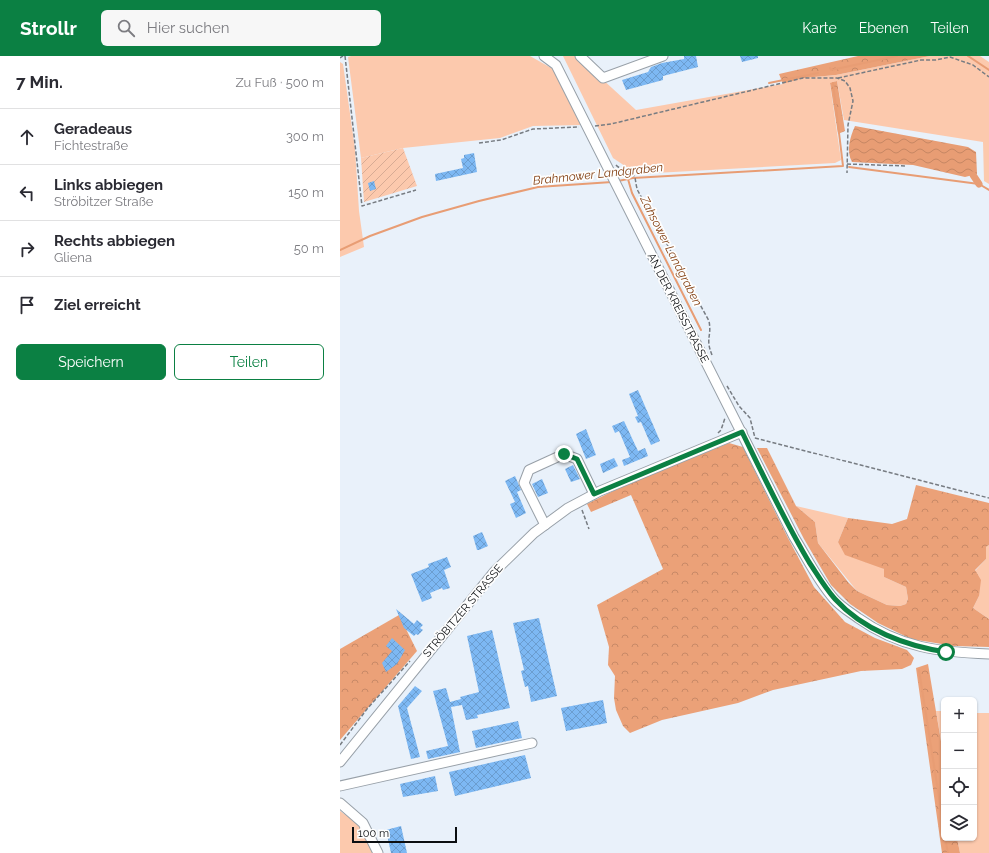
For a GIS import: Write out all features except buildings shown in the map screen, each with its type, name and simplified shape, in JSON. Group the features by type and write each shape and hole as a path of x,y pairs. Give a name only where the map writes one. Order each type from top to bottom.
{"street":[{"name":"AN DER KREISSTRASSE","path":"544,56 556,65 592,126 614,181 794,537 824,586 845,609 878,630 907,644 946,652 989,654"},
{"path":"580,56 604,78 659,57"},
{"name":"STRÖBITZER STRASSE","path":"340,762 494,572 534,532 579,502 594,494 742,432"},
{"path":"544,525 524,483 529,470 564,454 577,459 594,494"},
{"path":"340,786 532,744"},
{"path":"340,803 363,823 378,853"}],"path":[{"path":"340,58 344,56 362,206 416,190"},
{"path":"479,143 501,140 533,129 611,124 723,96 767,88 803,78 837,78 921,60 936,60 950,57 973,65 989,77"},
{"path":"837,78 844,81 850,88 853,101 848,124 847,173"},
{"path":"592,126 599,132"},
{"path":"614,163 618,168 631,172 635,177 638,191 709,321 711,328 707,344 712,355"},
{"path":"847,164 907,166"},
{"path":"726,384 739,406 750,418 755,438 989,498"},
{"path":"718,433 724,425 726,415 739,406"},
{"path":"579,502 589,528"},
{"path":"340,745 367,709 413,659"}],"shaded area":[{"path":"530,56 553,69 582,125 533,126 500,138 403,148 361,158 348,57"},
{"path":"563,56 577,56 636,110 783,84 803,78 836,75 930,56 980,56 989,62 989,184 984,181 983,142 844,120 837,81 830,84 841,160 835,163 637,174 613,158"},
{"path":"340,62 343,64 355,149 359,211 364,247 340,257"},
{"path":"403,148 417,186 364,202 361,158"},
{"path":"796,506 848,518 838,542 884,569 884,577 906,587 908,599 906,604 900,606 887,605 857,591 818,543 815,522"},
{"path":"989,545 989,619 973,608 979,596 975,571 986,559 986,547"},
{"path":"936,711 941,711 941,741"},
{"path":"977,713 989,713 989,853 960,853 958,841 977,841"},
{"path":"340,811 360,825 375,853 340,853"}],"green space":[{"path":"858,56 930,56 836,75 803,78 783,84 779,74"},
{"path":"837,81 845,131 838,134 830,83"},
{"path":"729,443 743,447 814,587 845,622 875,638 907,650 914,658 911,665 902,669 861,671 773,690 738,703 662,720 630,733 623,726 616,710 614,698 615,676 608,665 609,647 597,605 663,569 631,495 591,512 587,504 627,484"},
{"path":"757,448 767,448 796,506 815,522 818,543 848,582 857,591 887,605 900,606 906,604 908,599 906,587 884,577 884,569 845,555 838,542 848,518 892,524 907,519 916,485 989,503 989,545 986,547 986,559 975,570 981,580 979,596 973,608 989,619 989,647 954,646 911,639 878,623 850,604 831,585 804,539"},
{"path":"399,615 417,651 340,740 340,649"},
{"path":"928,664 941,741 941,841 958,841 960,853 942,853 916,668"}],"water":[{"path":"855,126 968,147 976,152 977,174 965,177 913,165 852,162 849,153 849,144"}],"waterway":[{"path":"830,68 831,70 897,56"},
{"path":"968,56 989,70"},
{"path":"769,83 818,73"},
{"name":"Brahmower Landgraben","path":"618,181 633,178 843,166 833,83"},
{"name":"Brahmower Landgraben","path":"849,167 979,184 989,190"},
{"path":"973,175 979,184"},
{"name":"Zahsower Landgraben","path":"628,179 632,193 701,330"},
{"name":"Brahmower Landgraben","path":"340,250 370,236 422,217 479,201 538,187 612,182"},
{"name":"Zahsower Landgraben","path":"919,670 941,810"},
{"name":"Zahsower Landgraben","path":"946,841 948,853"}],"route":[{"path":"564,454 577,459 594,494 742,432 794,537 824,586 835,600 865,623 884,634 907,644 946,652"}]}
